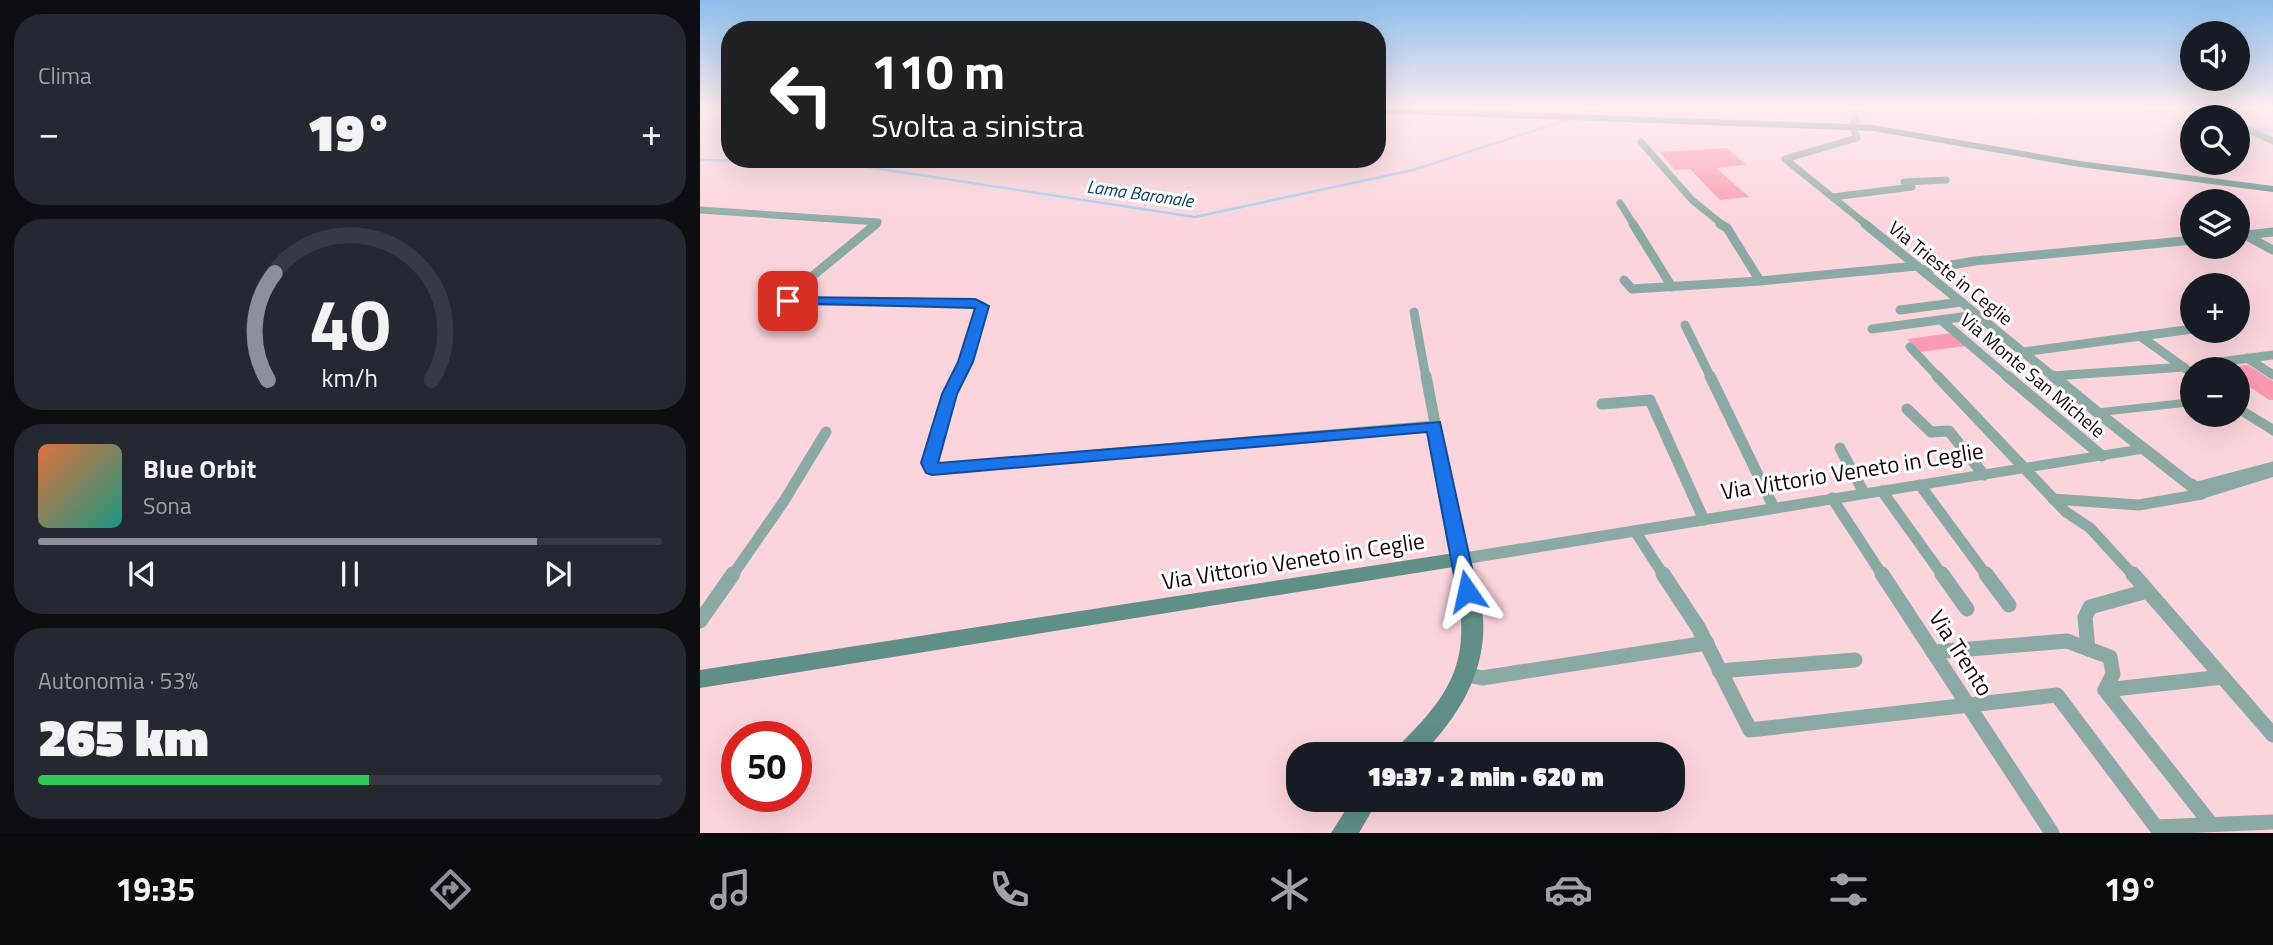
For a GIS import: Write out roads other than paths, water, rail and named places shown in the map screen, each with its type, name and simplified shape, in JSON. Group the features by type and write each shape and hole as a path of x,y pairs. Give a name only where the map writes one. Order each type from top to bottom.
{"main road":[{"path":"1983,146 2136,173 2273,189"},
{"path":"1418,742 1453,702 1465,674 1472,646 1473,618 1461,559"},
{"name":"Via Vittorio Veneto in Ceglie","path":"700,679 1461,559"},
{"path":"1344,833 1358,812"}],"street":[{"path":"1645,146 1692,198 1727,228 1760,281"},
{"name":"Via Trieste in Ceglie","path":"1830,146 1786,159 2097,412"},
{"path":"1833,197 1912,187 1904,183 1946,180"},
{"path":"1620,203 1672,287"},
{"path":"700,210 878,222 788,296 788,301 975,303 982,306 965,362 950,394 929,463 932,469 1434,426"},
{"path":"2250,235 2273,232"},
{"path":"2250,240 2273,250"},
{"path":"1624,280 1632,289 1760,281 2180,241"},
{"path":"1900,310 1961,302"},
{"path":"1414,312 1461,559"},
{"path":"1872,329 1977,315"},
{"name":"Via Monte San Michele","path":"1941,320 2102,456"},
{"path":"1685,325 1774,508"},
{"path":"2023,352 2180,331"},
{"path":"2140,336 2180,365"},
{"path":"1910,347 2023,469 2066,512 2090,528 2273,735"},
{"path":"2250,358 2273,355"},
{"path":"2250,360 2273,375"},
{"path":"2052,376 2180,371"},
{"path":"1602,404 1650,400 1704,520"},
{"path":"2097,412 2180,404"},
{"path":"2180,405 2107,414 2197,486 2273,466"},
{"path":"1907,409 1931,432 1949,431 1984,475"},
{"path":"2097,412 2202,494"},
{"path":"2250,417 2273,433"},
{"path":"700,621 784,501 826,432"},
{"path":"1840,448 1864,494"},
{"name":"Via Vittorio Veneto in Ceglie","path":"1461,559 2141,449"},
{"path":"2053,499 2139,505 2202,494 2273,472"},
{"path":"1920,485 2009,606"},
{"path":"1882,491 1967,609"},
{"name":"Via Trento","path":"1832,498 2052,833"},
{"path":"1635,531 1707,643 1750,730 2057,695 2156,827 2273,822"},
{"path":"2088,649 2085,617 2090,607 2147,591"},
{"path":"1933,652 2061,641 2110,657 2113,674 2105,690"},
{"path":"1465,674 1482,678 1707,643"},
{"path":"1719,671 1855,660"},
{"path":"2105,690 2223,677"},
{"path":"2105,690 2211,824"}],"waterway":[{"name":"Lama Baronale","path":"874,168 1195,217 1413,170 1487,146"},
{"name":"Lama Baronale","path":"700,160 721,160"}]}
